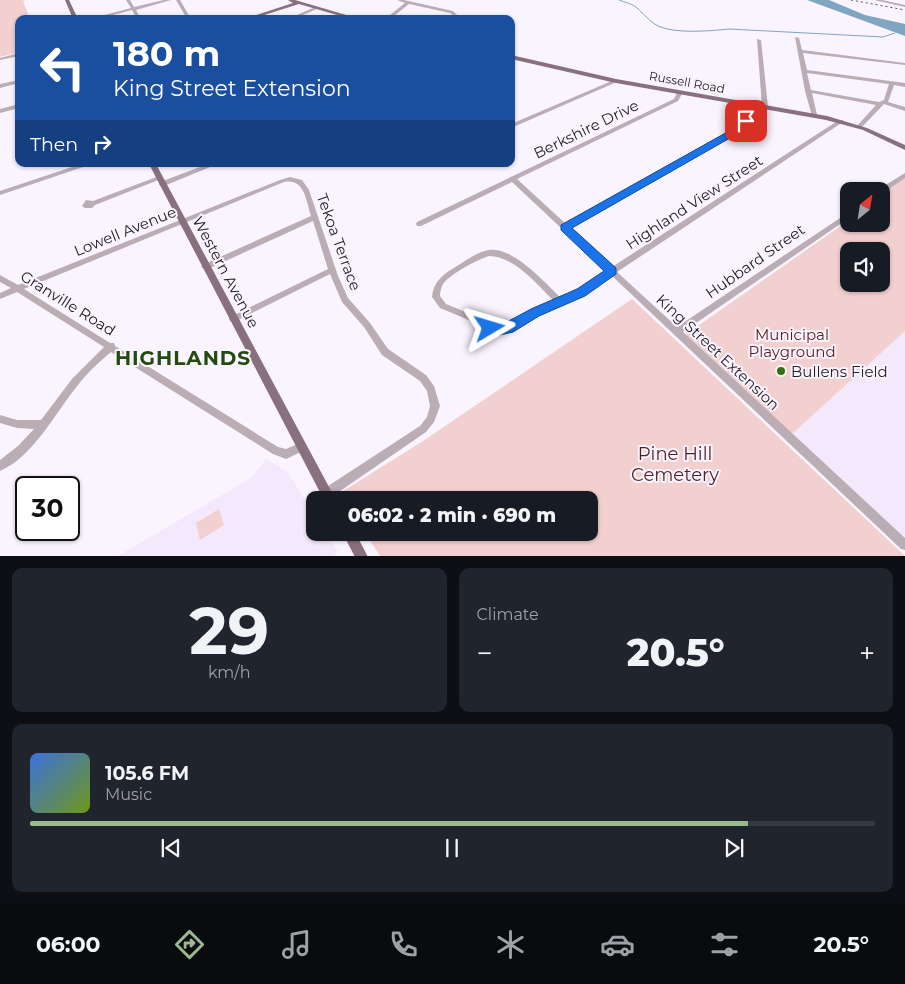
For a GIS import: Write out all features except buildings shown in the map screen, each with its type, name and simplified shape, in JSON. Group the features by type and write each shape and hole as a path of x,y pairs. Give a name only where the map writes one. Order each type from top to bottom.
{"main road":[{"path":"66,0 74,15"},
{"path":"290,0 343,15"},
{"path":"259,15 297,3"},
{"name":"Russell Road","path":"515,58 616,81 814,115 859,127"},
{"path":"859,127 905,148"},
{"name":"Western Avenue","path":"153,167 300,448 325,491"},
{"path":"353,541 362,556"}],"street":[{"path":"128,0 135,8 138,15"},
{"path":"108,15 169,0"},
{"path":"178,0 187,15"},
{"path":"399,0 451,12 455,15"},
{"path":"876,0 905,6"},
{"path":"392,15 408,2"},
{"path":"300,15 317,8"},
{"path":"797,38 814,115"},
{"path":"759,40 765,107"},
{"path":"800,52 905,64"},
{"path":"0,59 15,55"},
{"path":"804,71 904,85"},
{"path":"515,124 616,81"},
{"path":"0,86 15,82"},
{"path":"859,127 882,103 891,91 892,84"},
{"path":"808,91 882,103 905,109"},
{"name":"Berkshire Drive","path":"418,224 676,100 680,92"},
{"path":"565,228 741,128 746,123 747,104"},
{"path":"0,111 15,107"},
{"name":"Highland View Street","path":"560,302 515,261 497,252 486,254 445,276 436,292 436,297 443,306 496,330 508,328 535,312 560,302 581,292 841,121"},
{"path":"0,184 1,193 78,167"},
{"path":"93,203 204,167"},
{"path":"890,185 905,175"},
{"name":"Lowell Avenue","path":"0,296 282,181 291,178 298,180"},
{"name":"King Street Extension","path":"512,178 905,545"},
{"name":"Tekoa Terrace","path":"298,180 305,187 332,270 348,304 365,322 388,355 427,383 433,395 435,406 431,419 418,434 337,491"},
{"path":"205,267 315,217"},
{"name":"Hubbard Street","path":"677,332 840,220"},
{"path":"233,319 332,270"},
{"name":"Granville Road","path":"0,278 276,451 286,454 300,448"},
{"path":"0,466 23,449 44,425 79,377 111,346"},
{"path":"0,418 17,424 44,425"}],"shaded area":[{"path":"905,331 905,540 792,434"},
{"path":"266,459 288,472 306,501 306,541 331,541 338,552 333,556 118,556 251,478"}],"green space":[{"path":"0,0 27,0 23,1 28,15 15,15 15,53 0,57"},
{"name":"Municipal Playground","path":"905,177 905,331 792,434 685,335 840,226 840,232 890,232 890,188"},
{"name":"Pine Hill Cemetery","path":"632,299 905,556 380,556 370,541 598,541 598,491 343,491 423,441"},
{"path":"219,509 224,525 200,540 196,523"}],"water":[{"path":"807,0 829,0 865,15 905,24 905,36"}],"waterway":[{"path":"619,0 631,4 649,20 665,29 693,31 729,29 883,37 895,33"}],"railway":[{"path":"851,0 905,10"}],"place":[{"name":"Bullens Field","path":"781,371"}],"district":[{"name":"HIGHLANDS","path":"183,358"}],"route":[{"path":"490,328 496,330 508,328 535,312 571,298 612,271 565,228 741,128 745,125 746,121"}]}
